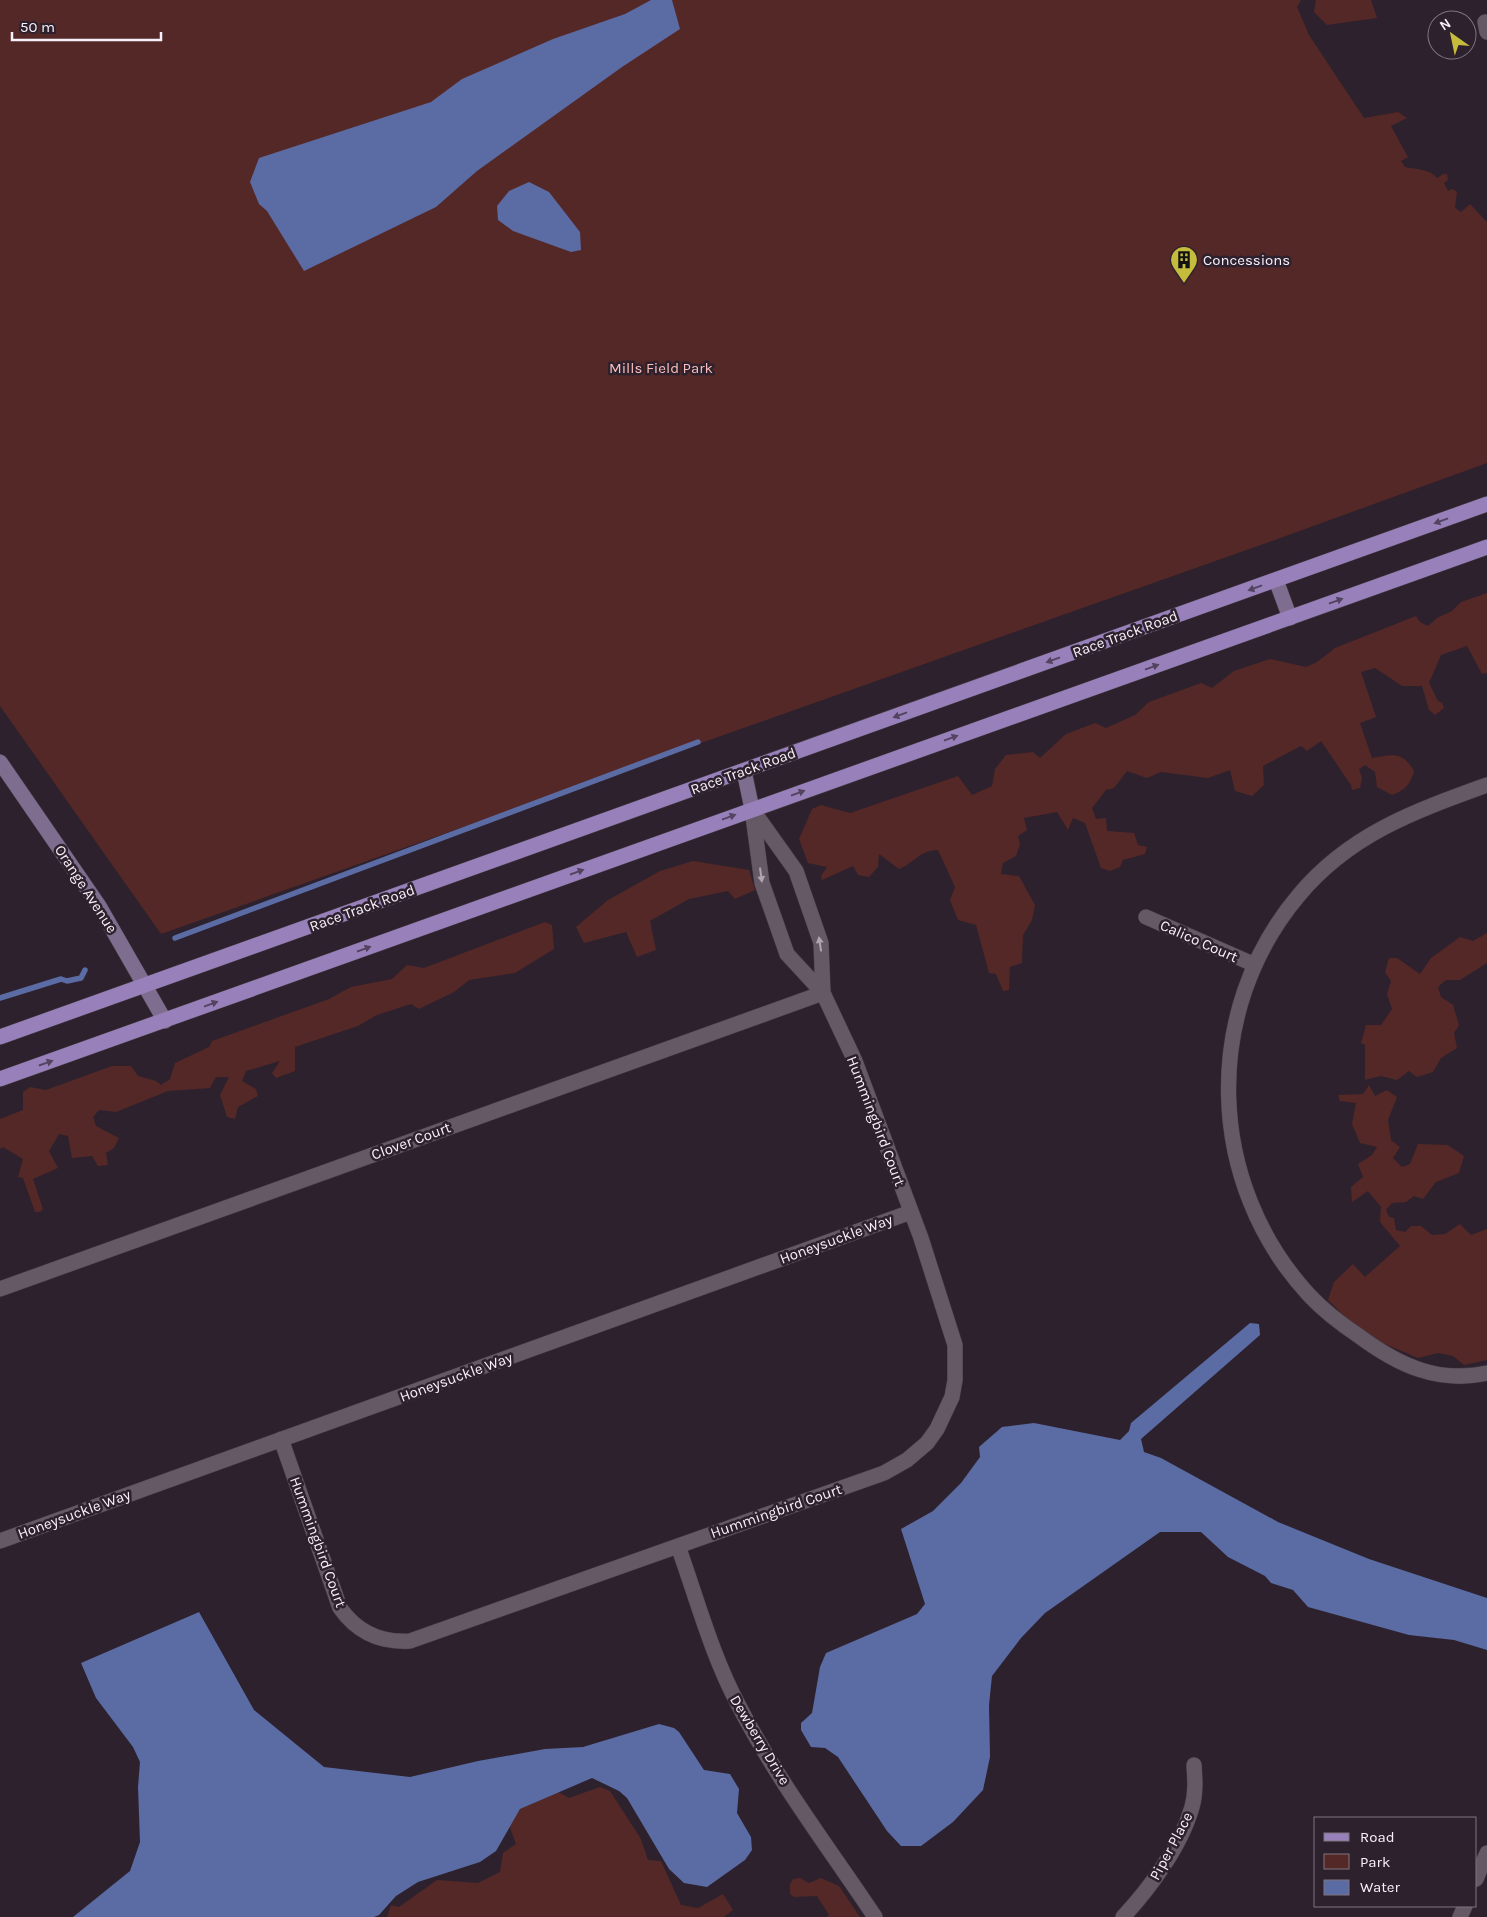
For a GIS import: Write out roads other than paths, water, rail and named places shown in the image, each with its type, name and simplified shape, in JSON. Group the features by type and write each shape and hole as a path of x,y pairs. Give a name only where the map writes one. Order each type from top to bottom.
{"main road":[{"name":"Race Track Road","path":"0,1038 1487,504"},
{"path":"0,1079 1487,547"}],"street":[{"path":"1276,580 1290,618"},
{"name":"Orange Avenue","path":"0,762 99,906 165,1021"},
{"path":"744,770 752,809"},
{"path":"1487,785 1413,812 1385,826 1356,844 1328,866 1299,894 1273,929 1253,964 1236,1014 1230,1046 1228,1078 1229,1112 1233,1143 1242,1175 1266,1234 1287,1268 1309,1296 1336,1320 1386,1356 1426,1373 1440,1376 1458,1377 1487,1373"},
{"name":"Hummingbird Court","path":"752,809 796,870 821,943 823,993"},
{"name":"Hummingbird Court","path":"281,1440 340,1608 353,1624 379,1638 399,1642 410,1641 884,1473 907,1460 926,1443 937,1429 946,1414 956,1380 954,1345 911,1212 854,1060 823,993 787,954 762,883 752,809"},
{"name":"Calico Court","path":"1146,917 1253,964"},
{"name":"Clover Court","path":"0,1289 823,993"},
{"name":"Honeysuckle Way","path":"0,1541 911,1212"},
{"name":"Dewberry Drive","path":"678,1546 722,1671 739,1706 772,1763 875,1917"},
{"name":"Piper Place","path":"1123,1917 1146,1892 1183,1830 1192,1806 1195,1786 1194,1765"},
{"path":"1477,1877 1487,1852"}],"water":[{"path":"651,0 672,0 680,29 622,67 477,171 436,207 304,271 267,211 259,204 250,182 259,158 431,102 462,79 553,39 625,14"},
{"path":"529,182 549,192 580,232 581,250 571,252 513,231 498,220 497,206 509,191"},
{"path":"1250,1323 1259,1324 1260,1335 1141,1439 1144,1452 1161,1458 1278,1522 1369,1559 1487,1598 1487,1650 1454,1640 1409,1635 1308,1607 1293,1590 1271,1583 1265,1576 1228,1557 1201,1532 1160,1532 1045,1613 1021,1638 992,1676 989,1705 990,1757 983,1790 953,1822 921,1846 901,1846 887,1831 838,1757 825,1748 811,1747 801,1730 801,1723 812,1713 820,1667 826,1653 917,1614 925,1604 901,1529 933,1511 961,1483 980,1457 979,1447 1002,1427 1034,1423 1120,1440 1129,1431 1131,1423"},
{"path":"199,1612 254,1710 324,1767 410,1777 478,1761 545,1749 583,1747 659,1724 674,1728 679,1732 704,1770 730,1774 739,1789 737,1813 751,1837 752,1850 745,1860 707,1887 684,1883 669,1869 627,1798 619,1791 592,1778 520,1809 496,1851 480,1862 418,1882 396,1896 379,1915 374,1917 73,1917 130,1871 140,1842 138,1787 140,1762 133,1747 96,1698 81,1663"}],"waterway":[{"path":"175,938 698,742"},
{"path":"0,998 61,979 67,981 81,978 85,970"}],"place":[{"name":"Concessions","path":"1184,284"}],"park label":[{"name":"Mills Field Park","path":"661,368"}]}
